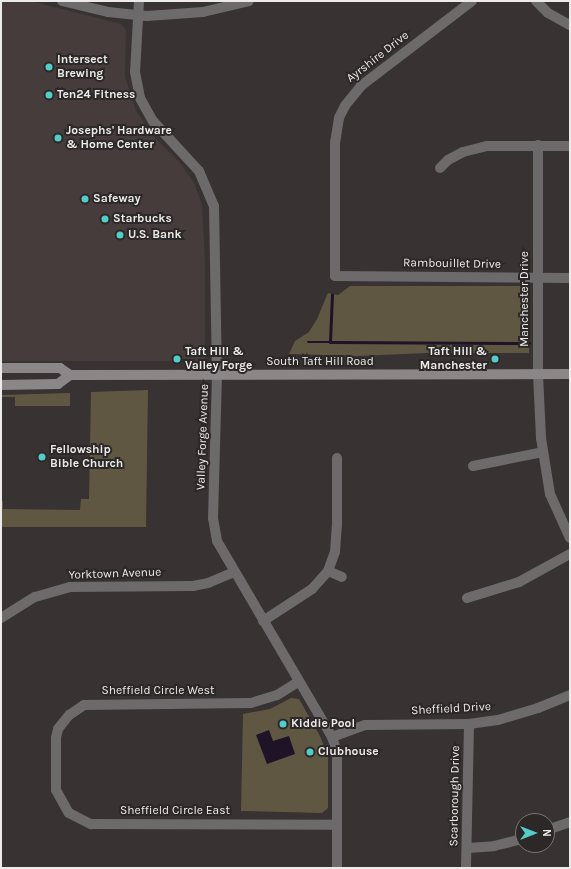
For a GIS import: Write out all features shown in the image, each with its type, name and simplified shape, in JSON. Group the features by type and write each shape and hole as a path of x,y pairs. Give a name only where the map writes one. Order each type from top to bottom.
{"main road":[{"name":"South Taft Hill Road","path":"1,368 60,368 70,375 570,374"},
{"name":"South Taft Hill Road","path":"1,385 58,384 70,375"}],"street":[{"path":"62,1 108,12 137,16 203,12 249,1"},
{"name":"Valley Forge Avenue","path":"139,1 135,72 140,98 153,121 199,170 214,206 217,375 213,518 217,541 298,682 332,737 337,752 337,868"},
{"name":"Ayrshire Drive","path":"335,276 335,142 339,118 345,106 361,86 472,1"},
{"path":"536,1 548,13 570,25"},
{"path":"440,168 448,160 476,148 538,145 570,146"},
{"name":"Manchester Drive","path":"538,145 538,374 543,452 550,494 570,538"},
{"name":"Rambouillet Drive","path":"335,276 570,278"},
{"path":"472,466 543,452"},
{"path":"263,621 312,589 328,571 335,552 337,532 337,458"},
{"path":"468,598 519,582 570,554"},
{"path":"328,571 342,577"},
{"name":"Yorktown Avenue","path":"1,618 35,597 70,587 193,586 208,583 234,572"},
{"name":"Sheffield Circle West","path":"56,764 56,738 58,729 69,714 84,705 250,703 277,695 298,682"},
{"name":"Sheffield Drive","path":"332,737 364,725 469,724 523,714 570,695"},
{"name":"Scarborough Drive","path":"466,868 468,848 469,724"},
{"name":"Sheffield Circle East","path":"56,764 56,790 63,807 76,819 91,824 337,825"},
{"path":"555,827 570,822"},
{"path":"468,848 494,846 515,841"}],"shaded area":[{"path":"1,1 31,1 121,24 126,30 125,77 136,111 154,137 181,164 194,183 202,204 205,263 205,358 202,361 1,361"},
{"path":"350,286 522,286 529,292 529,353 427,353 356,356 289,354 295,341 309,332 317,319 328,293 338,295"},
{"path":"148,390 146,527 1,527 1,500 3,501 3,509 80,510 81,499 89,499 91,392"},
{"path":"70,393 70,406 15,406 15,397 1,397 1,395"},
{"path":"291,698 299,699 320,736 328,756 328,808 322,813 241,811 243,714 270,709"},
{"path":"269,730 273,741 289,736 295,754 267,764 256,735"}],"waterway":[{"path":"308,342 330,342 332,295"},
{"path":"330,342 529,343"}],"place":[{"name":"Intersect Brewing","path":"49,67"},
{"name":"Ten24 Fitness","path":"49,95"},
{"name":"Josephs' Hardware & Home Center","path":"58,138"},
{"name":"Safeway","path":"85,199"},
{"name":"Starbucks","path":"105,219"},
{"name":"U.S. Bank","path":"120,235"},
{"name":"Taft Hill & Valley Forge","path":"177,359"},
{"name":"Taft Hill & Manchester","path":"495,359"},
{"name":"Fellowship Bible Church","path":"42,457"},
{"name":"Kiddie Pool","path":"283,724"},
{"name":"Clubhouse","path":"310,752"}]}
